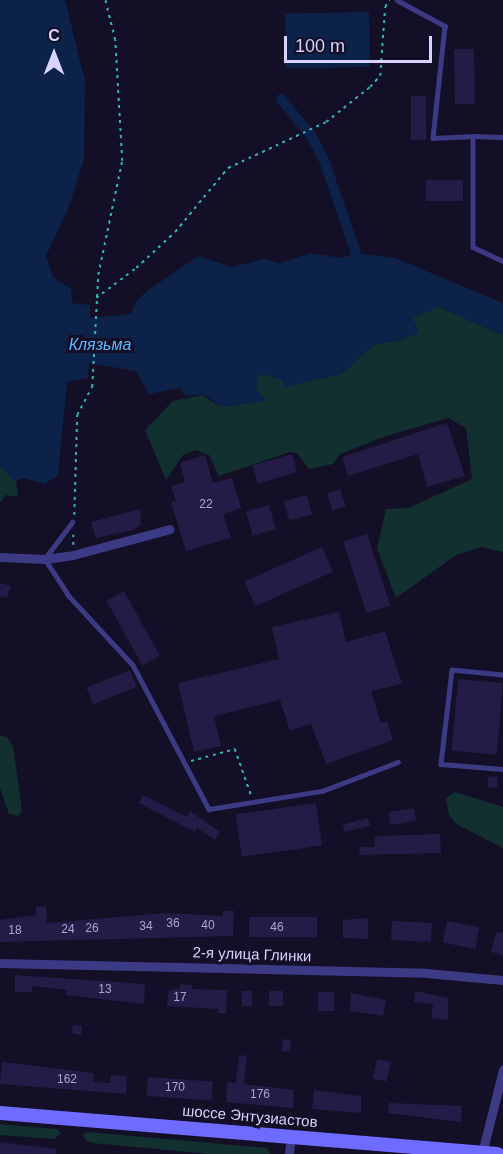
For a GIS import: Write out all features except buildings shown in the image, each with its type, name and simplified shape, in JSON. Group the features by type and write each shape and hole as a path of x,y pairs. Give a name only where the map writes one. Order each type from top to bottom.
{"main road":[{"name":"шоссе Энтузиастов","path":"0,1113 291,1135 497,1154"}],"street":[{"path":"0,557 45,559 73,555 170,529"},
{"name":"2-я улица Глинки","path":"0,963 426,973 503,980"},
{"path":"482,1153 503,1070"},
{"path":"289,1154 291,1135"}],"lane":[{"path":"397,0 445,26 433,138 503,137"},
{"path":"473,136 473,247 503,261"},
{"path":"73,522 45,559 69,596 133,665 209,810 322,791 398,762"},
{"path":"503,675 452,670 441,764 503,769"}],"path":[{"path":"73,555 76,415 92,387 95,298 122,161 115,40 105,0"},
{"path":"95,298 136,268 175,232 228,168 290,142 356,102 380,76 385,7 389,0"},
{"path":"184,763 236,749 254,802"}],"green space":[{"path":"438,307 503,335 503,552 482,547 456,555 396,598 377,549 386,509 408,508 472,479 466,428 448,418 386,436 340,454 333,464 309,469 297,453 290,452 219,476 209,455 195,450 183,455 166,480 145,430 173,401 202,395 221,407 265,401 255,389 258,377 265,374 282,380 284,387 341,374 375,344 398,341 419,332 412,318"},
{"path":"0,466 16,480 18,497 6,495 0,503"},
{"path":"0,736 7,737 13,747 22,811 18,816 9,814 0,788"},
{"path":"455,792 503,807 503,848 456,824 449,815 446,798"},
{"path":"0,1124 56,1129 61,1133 54,1139 0,1135"},
{"path":"87,1132 267,1148 270,1154 209,1154 92,1143 85,1140 83,1134"}],"water":[{"name":"Клязьма","path":"0,0 65,0 85,81 84,159 70,204 46,256 53,277 71,289 72,303 90,305 90,318 131,314 137,300 147,291 198,256 232,267 264,259 280,263 310,253 342,258 356,253 395,258 503,303 503,335 438,307 412,318 419,332 398,341 375,344 341,374 284,387 282,380 265,374 258,377 256,389 266,401 221,407 204,394 186,396 179,388 149,394 136,371 89,363 88,378 67,382 58,476 44,484 25,478 14,481 0,466"},
{"path":"369,12 370,67 286,68 285,13"}],"waterway":[{"path":"281,99 312,137 325,163 360,265"}]}
